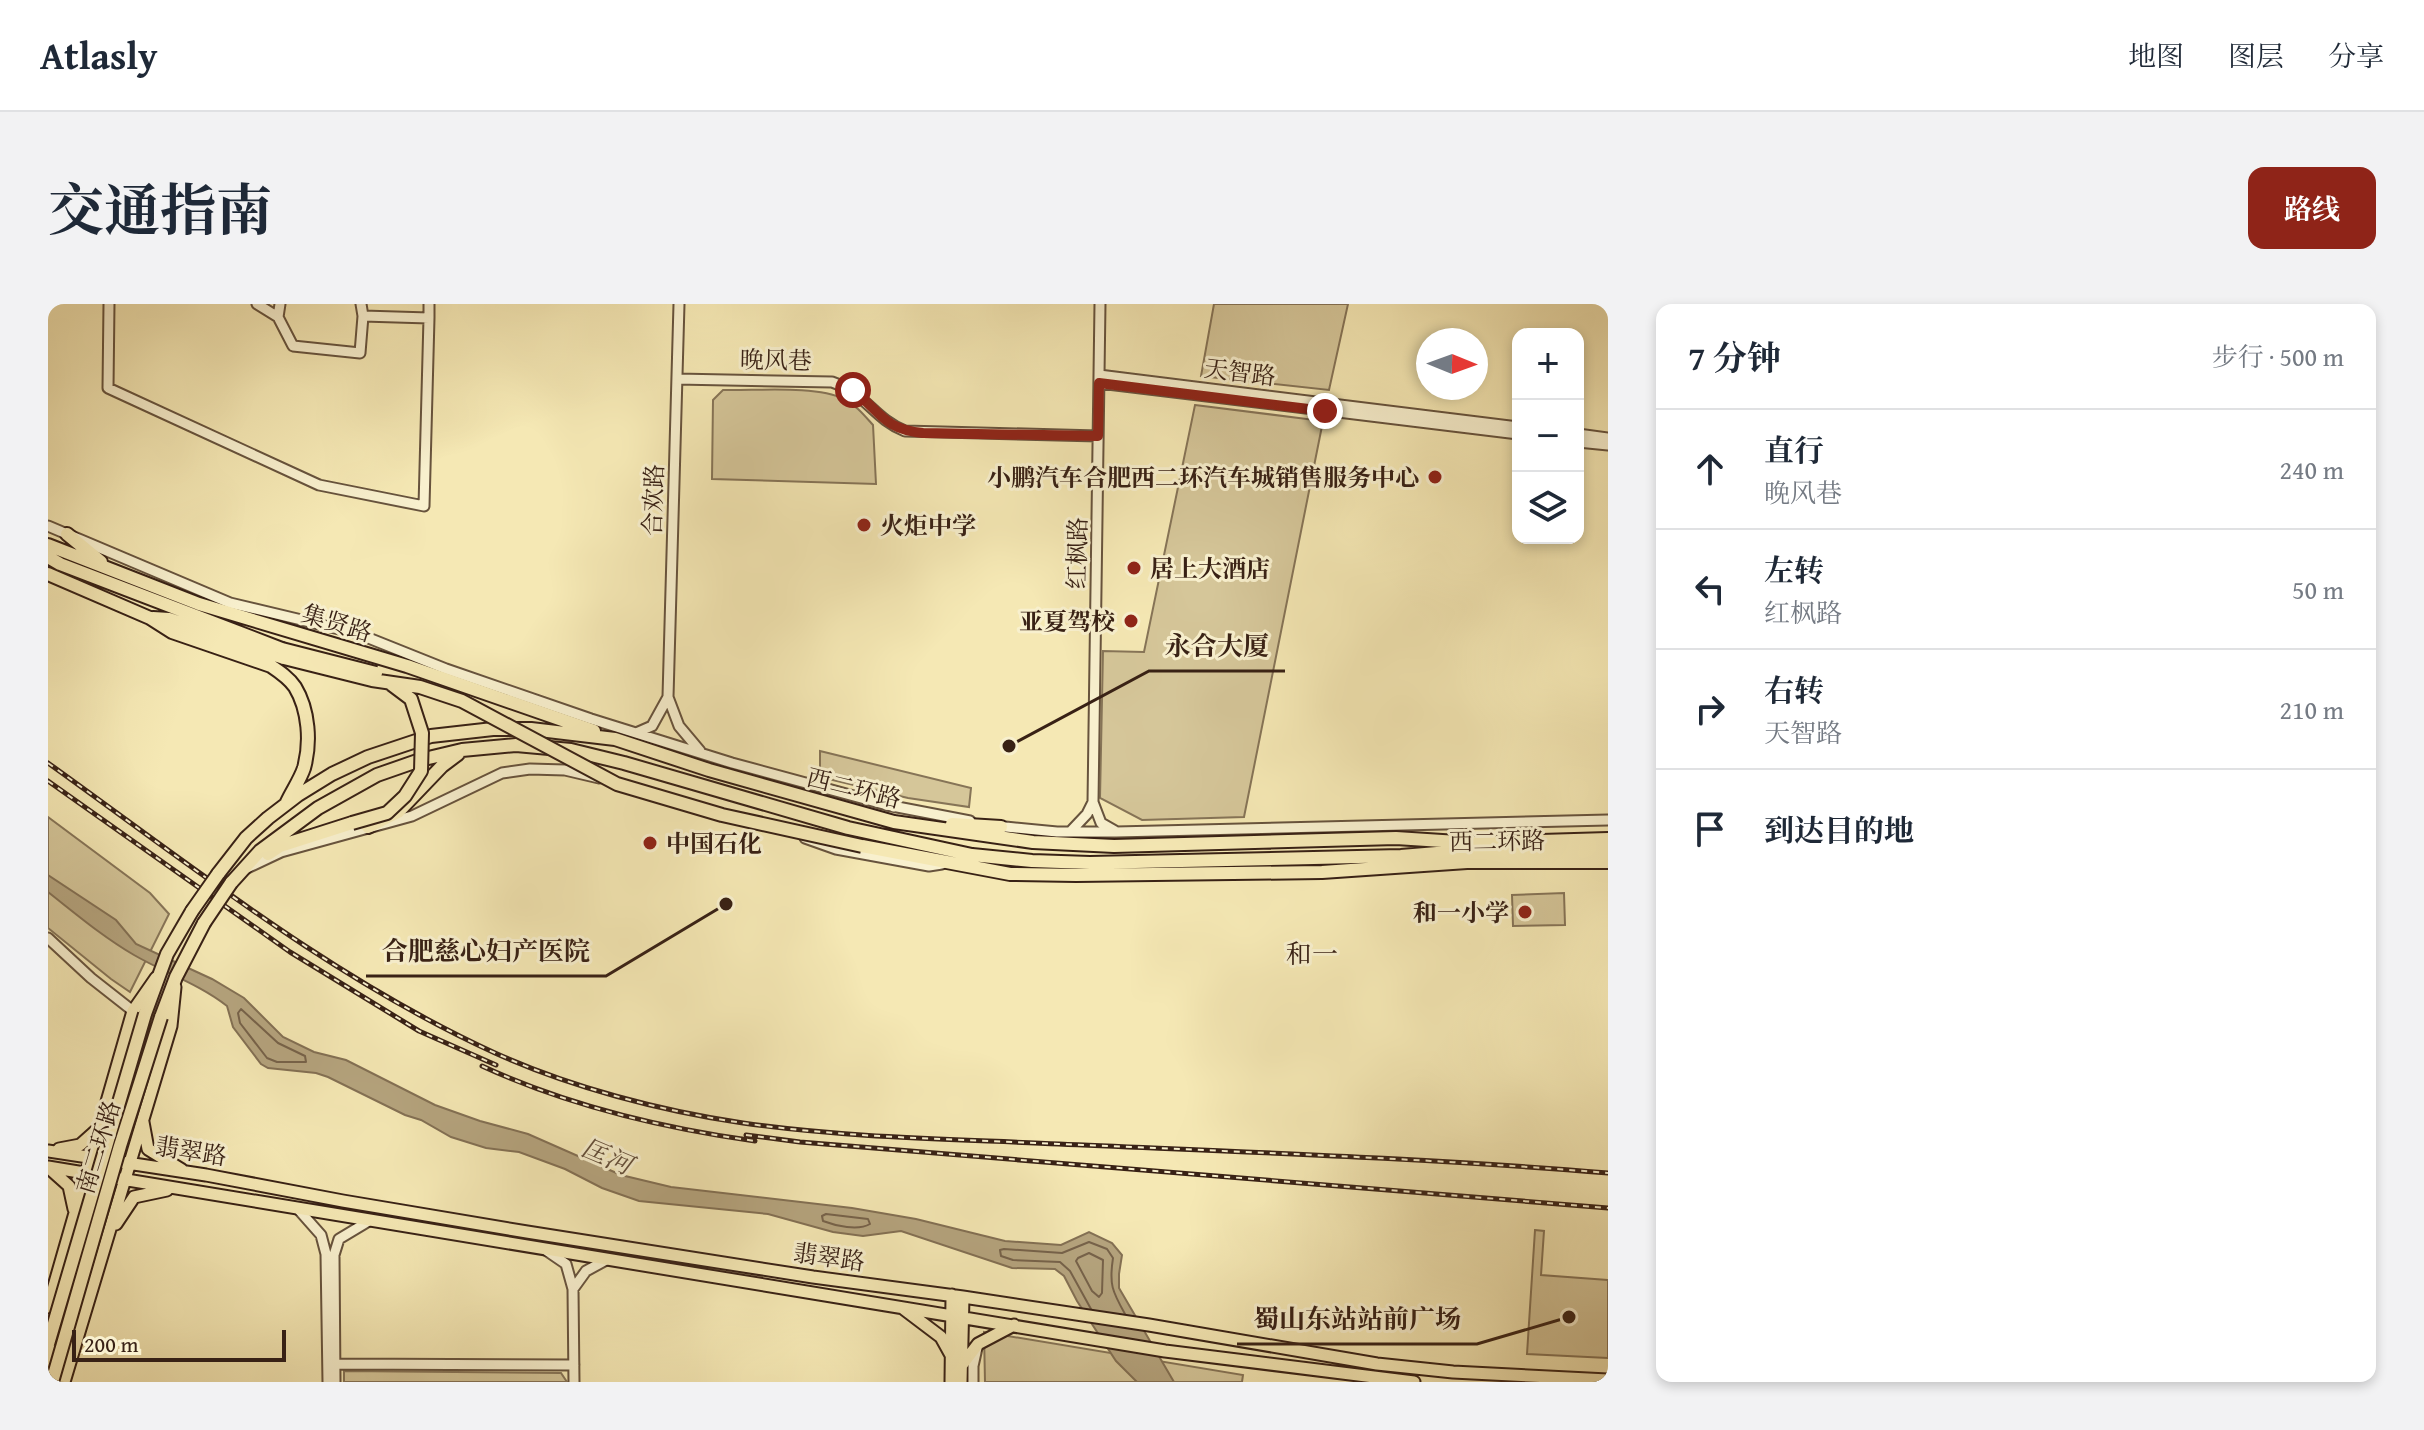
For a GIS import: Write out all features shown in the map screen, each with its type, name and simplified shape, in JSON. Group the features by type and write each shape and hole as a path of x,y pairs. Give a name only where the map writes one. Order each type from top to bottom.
{"highway":[{"path":"67,534 110,569"},
{"name":"集贤路","path":"48,545 199,604 407,666 615,739"},
{"path":"48,557 283,653 376,673 411,699 422,733 421,771 405,796 387,813 280,846 242,871"},
{"path":"48,574 150,618 172,632 271,666 286,676 296,688 306,715 308,745 303,770 285,805"},
{"path":"150,618 169,619 372,680 420,687 462,701 617,784 722,815 862,846 970,855"},
{"path":"466,686 538,701"},
{"name":"西二环路","path":"167,954 192,911 246,838 285,805 356,762 431,736 493,729 531,729 615,739 709,770 894,822 1033,842 1114,846 1396,838 1532,846"},
{"name":"西二环路","path":"185,960 204,923 231,883 260,851 318,808 377,775 420,760 469,749 516,745 571,750 848,828 970,855 1090,863 1401,856 1532,846"},
{"path":"368,827 398,812 442,766 469,749"},
{"path":"894,822 1001,827"},
{"path":"1532,846 1608,839"},
{"name":"西二环路","path":"862,846 1010,874 1322,872 1467,862 1608,862"},
{"path":"1532,846 1608,850"},
{"path":"1401,856 1467,862"},
{"name":"南二环路","path":"48,1344 139,1013 167,954"},
{"name":"南二环路","path":"52,1382 120,1146 161,1017 185,960"}],"main road":[{"path":"64,1382 171,1026 176,977"},
{"path":"48,1307 99,1128 139,1013"},
{"path":"143,1120 148,1149 186,1172"},
{"path":"49,1151 80,1145 99,1128"},
{"name":"翡翠路","path":"49,1151 527,1232 813,1277 1047,1309 1377,1364 1453,1372 1608,1380"},
{"path":"48,1167 69,1186 75,1214"},
{"name":"翡翠路","path":"48,1167 1165,1351 1414,1382"},
{"path":"109,1233 134,1197 176,1189"},
{"path":"951,1382 958,1296"},
{"path":"900,1307 915,1315 941,1337 951,1356"},
{"path":"957,1316 961,1382"},
{"path":"961,1365 978,1344 1014,1325"}],"street":[{"path":"109,304 108,388 319,485 424,506 429,304"},
{"path":"257,304 278,317 293,346 360,353 361,304"},
{"path":"278,317 280,304"},
{"name":"合欢路","path":"668,697 679,304"},
{"name":"红枫路","path":"1093,802 1100,304"},
{"path":"363,316 429,318"},
{"name":"晚风巷","path":"677,379 832,382 853,390 882,419 905,431 1098,436"},
{"name":"天智路","path":"1099,379 1512,426"},
{"name":"天智路","path":"1099,379 1512,433"},
{"path":"1584,435 1608,438"},
{"path":"1584,443 1608,445"},
{"path":"48,526 230,603 356,633 446,669 636,733 887,805 1001,827 1116,832 1608,820"},
{"path":"636,733 652,726 668,697"},
{"path":"668,697 679,726 701,753"},
{"path":"242,871 281,852 412,816 502,773 530,769 565,770 702,803 836,849 929,866 947,864"},
{"path":"1093,802 1101,823 1116,832"},
{"path":"1070,832 1087,814 1093,802"},
{"path":"48,938 91,978 139,1013"},
{"path":"298,1209 321,1235 326,1254 328,1382"},
{"path":"335,1382 334,1255 339,1239 369,1221"},
{"path":"544,1249 566,1264 573,1289 574,1382"},
{"path":"573,1289 586,1271 608,1259"},
{"path":"973,1382 978,1344"},
{"path":"334,1364 574,1365"}],"shaded area":[{"path":"1214,304 1348,304 1329,390 1201,376"},
{"path":"723,390 802,390 848,401 873,425 876,484 712,479 713,400"},
{"path":"1195,405 1323,421 1244,817 1142,820 1100,798 1103,651 1144,652"},
{"path":"820,751 971,788 969,807 908,798 820,777"},
{"path":"48,817 150,893 169,914 130,992 48,928"},
{"path":"1564,893 1565,925 1513,926 1512,895"},
{"path":"1535,1230 1544,1231 1541,1275 1608,1280 1608,1358 1527,1354"},
{"path":"984,1332 1243,1375 1242,1382 985,1382"},
{"path":"344,1371 561,1373 567,1382 344,1382"}],"water":[{"path":"48,875 116,920 136,944 212,979 244,998 283,1037 314,1052 346,1060 435,1105 528,1134 621,1175 671,1187 852,1208 916,1219 1005,1241 1061,1245 1089,1232 1112,1243 1122,1255 1119,1288 1174,1382 1137,1382 1116,1361 1064,1276 1055,1269 1012,1268 901,1231 863,1236 833,1232 768,1214 639,1201 519,1152 486,1148 451,1137 328,1077 268,1068 261,1064 233,1027 227,1006 205,991 134,955 101,933 48,892"}],"railway":[{"path":"48,763 210,881 377,991 495,1053 554,1077 648,1105 712,1118 821,1132 1402,1159 1608,1173"},
{"path":"48,781 290,952 419,1031 496,1065"},
{"path":"482,1066 548,1093 616,1114 755,1141"},
{"path":"746,1135 800,1142 1608,1208"}],"place":[{"name":"小鹏汽车合肥西二环汽车城销售服务中心","path":"1435,477"},
{"name":"火炬中学","path":"864,525"},
{"name":"居上大酒店","path":"1134,568"},
{"name":"亚夏驾校","path":"1131,621"},
{"name":"永合大厦","path":"1009,746"},
{"name":"中国石化","path":"650,843"},
{"name":"合肥慈心妇产医院","path":"726,904"},
{"name":"和一小学","path":"1525,912"},
{"name":"蜀山东站站前广场","path":"1569,1317"}],"district":[{"name":"和一","path":"1312,953"}],"route":[{"path":"853,390 892,426 923,433 1098,436 1099,383 1325,411"}],"water label":[{"name":"匡河","path":"607,1156"}]}
